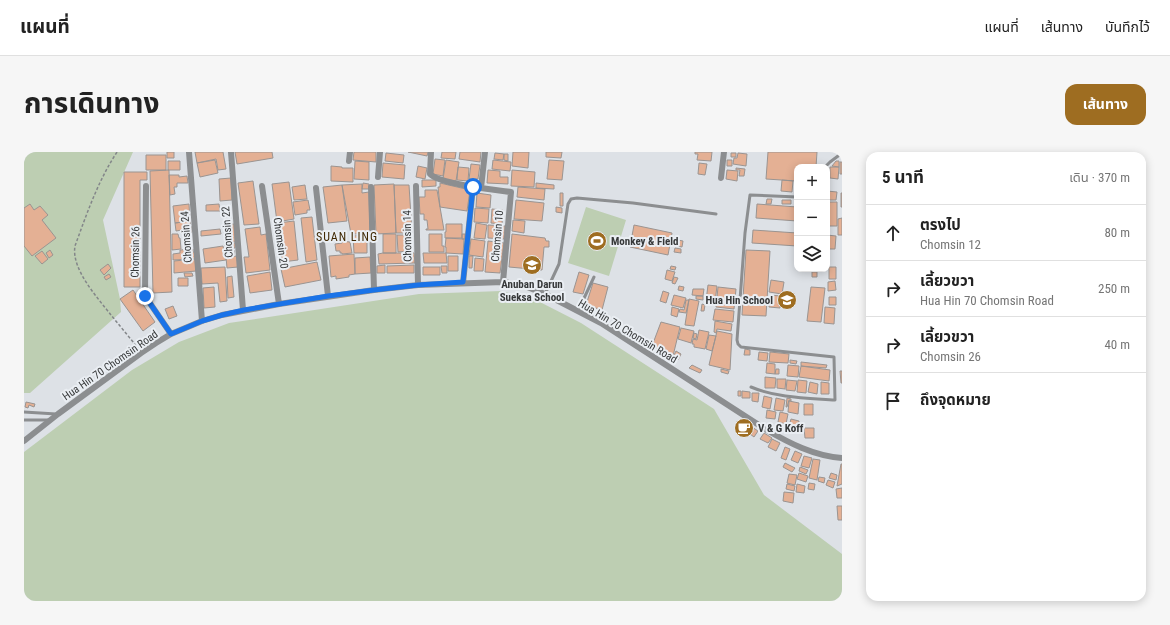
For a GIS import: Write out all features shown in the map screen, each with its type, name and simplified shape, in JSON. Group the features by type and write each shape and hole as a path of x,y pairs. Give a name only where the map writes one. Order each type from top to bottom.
{"street":[{"name":"Chomsin 24","path":"189,152 202,321"},
{"name":"Chomsin 22","path":"231,152 244,310"},
{"path":"349,161 350,152"},
{"path":"378,177 380,152"},
{"path":"431,152 430,174 432,177 481,188 485,152"},
{"path":"721,178 724,152"},
{"name":"Chomsin 26","path":"146,186 145,296 171,334"},
{"name":"Chomsin 20","path":"262,186 279,304"},
{"name":"Chomsin 14","path":"416,186 418,285"},
{"path":"372,187 374,290"},
{"path":"463,282 473,187"},
{"path":"316,188 328,296"},
{"name":"Chomsin 10","path":"481,188 511,192 503,282"},
{"name":"Hua Hin 70 Chomsin Road","path":"24,441 141,353 171,334 202,321 244,310 374,290 463,282 503,282 522,285 545,294 600,323 765,430 789,443 812,452 842,458"}],"lane":[{"path":"828,164 842,153"},
{"path":"751,387 764,392 783,396 835,400 834,357 741,347 737,340 745,233 750,195 794,197"},
{"path":"545,294 559,264 568,204 571,199 577,198 633,203 716,214"},
{"path":"578,312 594,277"},
{"path":"24,412 58,414"},
{"path":"24,420 51,420"}],"path":[{"path":"117,152 101,180 74,251 80,272 90,288 141,353"}],"green space":[{"path":"24,152 133,152 103,220 120,299 121,312 30,393 24,393"},
{"name":"Monkey & Field","path":"586,207 626,220 609,276 568,263"},
{"path":"501,291 536,300 581,323 714,409 764,495 842,554 842,601 24,601 24,452 132,370 179,342 229,323 419,294"}],"building":[{"path":"167,152 174,152 174,158 167,158"},
{"path":"195,152 223,152 226,169 218,170 216,159 197,163"},
{"path":"235,152 272,152 273,158 237,164"},
{"path":"354,152 376,152 376,162 353,160"},
{"path":"408,152 428,152 427,156"},
{"path":"442,152 456,152 455,159 441,158"},
{"path":"460,152 481,152 480,162 459,159"},
{"path":"513,152 529,152 528,168 512,166"},
{"path":"546,152 562,152 561,158 546,157"},
{"path":"695,152 712,152 711,161 697,160 698,154 695,154"},
{"path":"768,152 817,152 816,164 794,164 794,181 766,179"},
{"path":"386,153 404,155 403,163 385,161"},
{"path":"495,153 504,154 503,160 494,159"},
{"path":"731,153 736,153 736,157 731,157"},
{"path":"738,153 747,154 746,166 733,164 734,158 737,158"},
{"path":"504,154 508,154 508,161 504,160"},
{"path":"146,155 166,155 166,170 146,170"},
{"path":"435,159 445,160 443,176 433,174"},
{"path":"215,160 218,173 200,177 197,163"},
{"path":"446,160 459,162 456,181 443,179"},
{"path":"493,160 511,162 510,171 492,169"},
{"path":"549,160 564,161 562,180 547,179"},
{"path":"727,160 732,160 732,166 727,166"},
{"path":"168,161 180,161 180,170 168,170"},
{"path":"355,161 369,162 369,180 354,179"},
{"path":"836,161 839,161 839,167 832,166"},
{"path":"840,162 842,162 842,174 840,174"},
{"path":"383,163 405,165 404,179 382,177"},
{"path":"699,163 707,164 705,175 698,174"},
{"path":"471,164 480,165 478,179 469,179"},
{"path":"331,166 353,168 353,182 331,181"},
{"path":"418,166 427,168 425,179 416,177"},
{"path":"458,167 469,168 468,181 457,180"},
{"path":"830,167 839,167 838,179 830,178"},
{"path":"736,168 745,169 744,176 739,176 740,170 736,170"},
{"path":"169,170 172,292 153,293 150,171"},
{"path":"488,170 500,171 500,177 508,177 508,184 487,183"},
{"path":"512,170 535,172 534,187 511,186"},
{"path":"727,170 738,171 737,181 726,179"},
{"path":"124,172 147,172 147,180 140,180 140,287 124,287"},
{"path":"169,175 179,175 179,177 187,176 188,183 177,183 177,187 174,187 175,194 170,195"},
{"path":"231,178 232,200 220,201 219,179"},
{"path":"422,180 436,180 436,186 422,187"},
{"path":"782,180 793,181 792,192 781,191"},
{"path":"253,181 259,224 244,225 238,183"},
{"path":"289,182 294,219 277,222 272,184"},
{"path":"363,183 369,184 369,189 362,189"},
{"path":"440,183 470,190 467,211 440,207 438,187 440,187"},
{"path":"536,183 554,185 554,189 536,188"},
{"path":"362,184 362,193 369,192 370,234 351,234 342,185"},
{"path":"394,184 396,233 376,234 374,185"},
{"path":"305,185 307,199 294,200 292,187"},
{"path":"342,185 347,221 328,223 323,187"},
{"path":"394,185 409,185 412,233 396,233"},
{"path":"518,187 545,189 544,200 517,197"},
{"path":"425,190 437,190 444,230 426,230 428,229 427,220 424,220 424,214 420,214 419,197 425,197"},
{"path":"830,191 837,192 836,200 830,200"},
{"path":"477,193 491,195 490,208 476,207"},
{"path":"560,193 563,193 563,206 560,206"},
{"path":"842,193 842,207 841,207"},
{"path":"767,199 772,199 771,204 766,204"},
{"path":"308,200 310,210 307,210 307,213 295,215 293,202"},
{"path":"516,200 544,203 542,221 514,219"},
{"path":"782,200 791,200 791,204 782,204"},
{"path":"830,202 837,202 837,226 830,226"},
{"path":"30,204 34,210 40,206 48,215 42,220 56,238 32,256 24,246 24,208"},
{"path":"189,204 190,221 175,223 173,206"},
{"path":"219,204 220,211 206,211 206,205"},
{"path":"757,204 794,207 794,221 756,218"},
{"path":"556,207 562,208 562,213 556,212"},
{"path":"475,208 489,209 488,223 474,222"},
{"path":"492,209 503,210 502,224 491,223"},
{"path":"312,217 317,260 306,262 301,218"},
{"path":"842,218 842,235 838,235 838,219"},
{"path":"513,220 525,221 524,233 512,231"},
{"path":"190,221 192,232 182,233 182,230 176,231 175,223"},
{"path":"294,221 298,260 282,262 278,223"},
{"path":"476,223 487,225 485,239 474,238"},
{"path":"234,224 235,242 230,242 230,246 225,246 224,225"},
{"path":"446,224 462,224 462,238 445,238"},
{"path":"488,225 505,226 504,239 488,238"},
{"path":"634,225 672,233 668,255 630,247"},
{"path":"260,227 261,235 266,234 270,270 246,273 244,257 249,257 245,229"},
{"path":"220,229 221,234 201,236 201,231"},
{"path":"753,230 794,233 794,246 752,243"},
{"path":"172,234 178,234 181,249 172,250"},
{"path":"383,234 396,234 396,253 383,253"},
{"path":"429,234 442,234 442,246 444,246 444,252 429,252"},
{"path":"462,234 465,234 465,239 462,239"},
{"path":"512,234 545,238 546,241 549,241 549,247 544,247 542,270 509,267"},
{"path":"367,235 367,253 354,253 353,236"},
{"path":"397,235 410,235 410,251 398,252"},
{"path":"830,235 836,236 835,249 830,249"},
{"path":"446,238 464,239 463,254 446,253"},
{"path":"471,239 485,241 483,257 469,255"},
{"path":"673,239 683,241 682,247 672,245"},
{"path":"342,241 350,242 352,253 342,254 340,251 336,251 335,244 342,243"},
{"path":"488,241 504,243 500,273 485,272"},
{"path":"230,243 235,243 235,248 230,248"},
{"path":"223,246 226,260 205,263 203,249"},
{"path":"675,248 681,249 681,253 674,252"},
{"path":"193,249 193,252 195,252 195,259 173,260 173,254 180,253 180,250"},
{"path":"50,250 53,255 49,258 46,253"},
{"path":"234,250 234,255 225,255 225,251"},
{"path":"746,250 770,251 766,316 742,315"},
{"path":"42,251 48,259 42,264 35,256"},
{"path":"414,253 415,263 379,264 378,254"},
{"path":"423,253 446,253 447,263 424,263"},
{"path":"354,254 355,274 349,275 349,277 336,279 336,276 331,277 329,256"},
{"path":"237,256 238,267 227,268 226,257"},
{"path":"448,256 458,256 458,271 448,271"},
{"path":"469,256 473,256 472,268 469,268"},
{"path":"370,257 371,273 355,274 355,258"},
{"path":"475,258 484,259 483,271 474,271"},
{"path":"195,259 196,271 174,273 174,261"},
{"path":"317,262 321,280 285,287 281,269"},
{"path":"108,264 111,268 104,275 100,270"},
{"path":"385,265 385,273 377,273 377,266"},
{"path":"414,265 414,273 387,273 387,266"},
{"path":"441,266 447,266 447,273 442,273"},
{"path":"671,266 676,267 675,270 670,269"},
{"path":"225,267 227,301 220,302 218,283 202,284 201,268"},
{"path":"423,267 440,267 440,275 423,275"},
{"path":"830,267 836,267 836,279 829,279"},
{"path":"667,270 675,272 672,281 665,279"},
{"path":"270,272 272,290 250,293 247,276"},
{"path":"579,272 589,275 583,294 573,292"},
{"path":"812,272 817,272 817,277 812,277"},
{"path":"184,273 192,273 193,276 185,277"},
{"path":"109,274 111,277 106,280 104,277"},
{"path":"232,276 234,297 228,298 227,277"},
{"path":"674,277 678,278 675,284 672,283"},
{"path":"178,278 188,278 188,286 178,286"},
{"path":"771,280 784,282 782,294 769,292"},
{"path":"835,281 836,290 828,291 828,282"},
{"path":"593,283 608,287 602,310 586,305"},
{"path":"708,285 717,286 715,302 706,301"},
{"path":"679,286 684,287 683,291 678,290"},
{"path":"214,287 215,307 204,308 203,288"},
{"path":"718,287 736,289 734,309 716,307"},
{"path":"811,287 825,288 821,322 807,321"},
{"path":"693,289 704,289 703,296 692,295"},
{"path":"133,290 155,322 143,331 120,299"},
{"path":"663,291 669,293 666,303 660,301"},
{"path":"674,295 686,298 683,308 671,305"},
{"path":"770,295 780,296 780,308 769,307"},
{"path":"696,296 703,296 703,300 696,299"},
{"path":"829,297 836,297 836,305 829,305"},
{"path":"689,299 699,301 694,326 685,325"},
{"path":"686,300 689,300 686,313 679,312 680,309 684,310"},
{"path":"702,304 705,305 704,311 701,311"},
{"path":"173,306 177,316 169,319 165,309"},
{"path":"672,307 679,309 677,317 671,315"},
{"path":"825,307 835,308 834,324 824,323"},
{"path":"715,309 734,311 733,322 713,320"},
{"path":"715,321 732,324 731,331 717,329 716,333 714,332"},
{"path":"661,322 680,327 673,356 652,346"},
{"path":"681,328 694,331 691,343 678,339"},
{"path":"699,330 709,332 705,349 694,347 694,344 692,344 693,339 697,340"},
{"path":"717,331 732,334 730,370 709,365"},
{"path":"694,333 697,334 696,339 693,338"},
{"path":"709,335 716,336 712,351 706,349"},
{"path":"745,349 750,350 750,355 744,355"},
{"path":"676,351 681,354 678,360 673,357"},
{"path":"759,352 768,353 767,361 758,360"},
{"path":"770,352 789,354 788,363 769,362"},
{"path":"790,360 797,361 796,364 790,363"},
{"path":"801,362 827,365 826,368 801,366"},
{"path":"767,363 775,364 775,374 766,373"},
{"path":"692,365 702,370 700,373 689,368"},
{"path":"788,365 799,366 798,377 787,376"},
{"path":"801,366 830,370 829,381 799,377"},
{"path":"721,369 729,371 728,374 721,372"},
{"path":"776,369 779,369 779,374 775,374"},
{"path":"840,371 842,371 842,383 841,383"},
{"path":"765,377 776,378 775,388 765,388"},
{"path":"777,379 786,379 785,389 777,388"},
{"path":"787,380 797,381 795,391 786,390"},
{"path":"798,380 807,381 806,393 797,392"},
{"path":"810,382 818,384 817,394 808,392"},
{"path":"821,382 829,383 829,394 821,394"},
{"path":"738,391 741,391 741,396 738,396"},
{"path":"742,391 750,392 750,398 742,398"},
{"path":"752,393 759,393 758,402 752,401"},
{"path":"764,396 772,398 770,409 762,407"},
{"path":"776,398 785,400 783,411 774,410"},
{"path":"787,398 791,399 791,401 789,400 786,407"},
{"path":"789,401 799,403 798,414 788,412"},
{"path":"26,402 35,404 34,407 29,405 28,408 25,407"},
{"path":"804,404 813,404 813,415 804,415"},
{"path":"767,410 776,412 775,419 766,418"},
{"path":"780,412 788,414 786,424 778,422"},
{"path":"741,419 745,422 742,426 738,423"},
{"path":"791,419 799,421 798,428 789,426"},
{"path":"746,423 758,431 754,437 742,428"},
{"path":"804,428 814,428 814,438 805,438"},
{"path":"764,433 772,438 768,443 760,439"},
{"path":"772,439 780,443 776,451 768,447"},
{"path":"785,447 790,449 786,460 781,458"},
{"path":"795,451 802,454 798,463 791,460"},
{"path":"804,456 812,458 809,468 801,466"},
{"path":"813,459 820,460 817,480 809,478"},
{"path":"785,463 795,468 792,472 783,467"},
{"path":"841,464 842,484 837,486"},
{"path":"800,467 808,470 806,474 799,471"},
{"path":"799,473 808,476 806,482 797,479"},
{"path":"831,473 837,475 836,480 829,478"},
{"path":"789,474 797,475 795,485 787,483"},
{"path":"819,477 825,478 824,483 818,481"},
{"path":"828,480 835,482 833,488 826,485"},
{"path":"809,483 815,484 814,490 808,489"},
{"path":"787,484 795,486 794,491 786,489"},
{"path":"797,484 805,486 804,493 796,492"},
{"path":"842,488 842,498 837,498 836,489"},
{"path":"784,492 794,493 793,503 783,501"},
{"path":"837,506 842,506 842,520 838,520"}],"place":[{"name":"Monkey & Field","path":"597,241"},
{"name":"Anuban Darun Sueksa School","path":"532,265"},
{"name":"Hua Hin School","path":"787,300"},
{"name":"V & G Koff","path":"744,428"}],"district":[{"name":"SUAN LING","path":"347,237"}],"route":[{"path":"145,296 171,334 202,321 244,310 374,290 463,282 473,187"}]}
